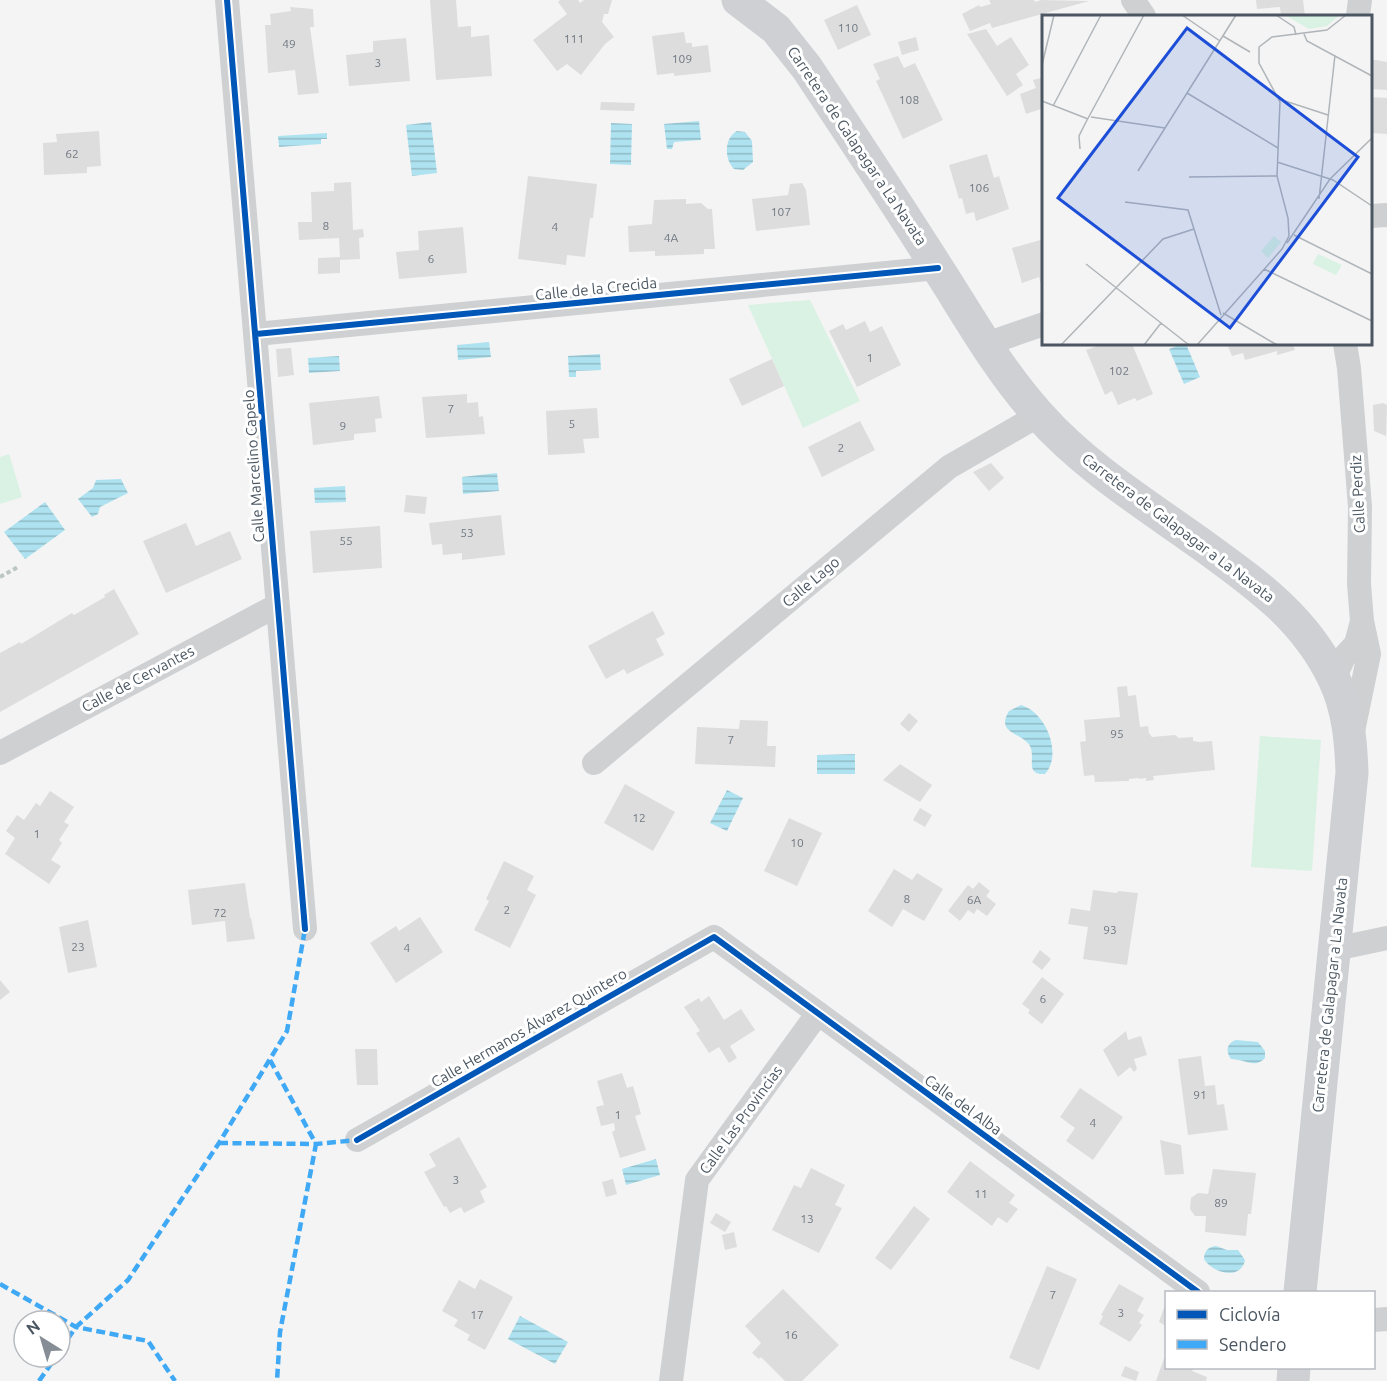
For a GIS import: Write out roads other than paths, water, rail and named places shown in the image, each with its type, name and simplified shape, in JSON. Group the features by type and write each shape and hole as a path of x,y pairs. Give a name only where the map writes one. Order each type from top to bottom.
{"main road":[{"name":"Carretera de Galapagar a La Navata","path":"750,3 776,29 807,68 986,344 1039,415 1093,466 1260,586 1339,668 1342,700 1351,739 1352,773 1300,1291"}],"street":[{"name":"Calle Marcelino Capelo","path":"227,0 256,334 276,606 305,929"},
{"path":"1133,0 1143,15"},
{"path":"1358,15 1360,0"},
{"path":"1372,216 1387,215"},
{"name":"Calle de la Crecida","path":"256,334 938,268"},
{"path":"986,344 1042,325"},
{"name":"Calle Perdiz","path":"1338,345 1349,368"},
{"name":"Calle Perdiz","path":"1339,668 1356,644 1362,621 1359,584 1360,507 1345,345"},
{"name":"Calle Lago","path":"594,763 949,467 1039,415"},
{"name":"Calle de Cervantes","path":"0,753 276,606"},
{"path":"1310,639 1336,642 1362,621"},
{"name":"Calle Perdiz","path":"1351,739 1378,654 1362,621"},
{"path":"1339,668 1378,654"},
{"name":"Calle del Alba","path":"714,937 1195,1291"},
{"name":"Calle Hermanos Álvarez Quintero","path":"357,1140 714,937"},
{"path":"1335,949 1387,938"},
{"name":"Calle Las Provincias","path":"671,1381 697,1180 818,1013"}],"water":[{"path":"699,121 701,140 674,142 672,149 667,149 664,124"},
{"path":"431,122 437,173 412,176 406,125"},
{"path":"611,123 632,124 631,165 610,164"},
{"path":"737,131 745,132 752,141 753,162 743,170 734,169 727,154 730,138"},
{"path":"327,133 327,139 321,139 321,144 279,147 278,136"},
{"path":"489,342 491,357 458,360 457,345"},
{"path":"1186,345 1200,377 1184,384 1169,349"},
{"path":"600,354 601,370 576,371 576,377 569,377 568,356"},
{"path":"339,356 340,371 309,373 308,358"},
{"path":"497,473 499,491 463,494 462,477"},
{"path":"121,479 128,493 100,507 98,514 92,517 78,499 93,488 96,480"},
{"path":"345,486 346,502 315,503 314,488"},
{"path":"45,502 65,530 25,559 4,532"},
{"path":"1021,705 1038,716 1049,735 1052,756 1045,774 1035,772 1030,746 1011,732 1005,724 1009,711"},
{"path":"855,754 855,774 817,774 817,755"},
{"path":"727,790 743,798 727,831 710,823"},
{"path":"1236,1040 1258,1042 1265,1051 1265,1058 1257,1063 1231,1059 1228,1048"},
{"path":"656,1159 660,1175 626,1185 622,1169"},
{"path":"1216,1246 1227,1250 1238,1250 1245,1260 1242,1267 1238,1271 1226,1273 1208,1264 1204,1259 1206,1252 1209,1248"},
{"path":"520,1316 568,1342 555,1364 508,1339"}]}
